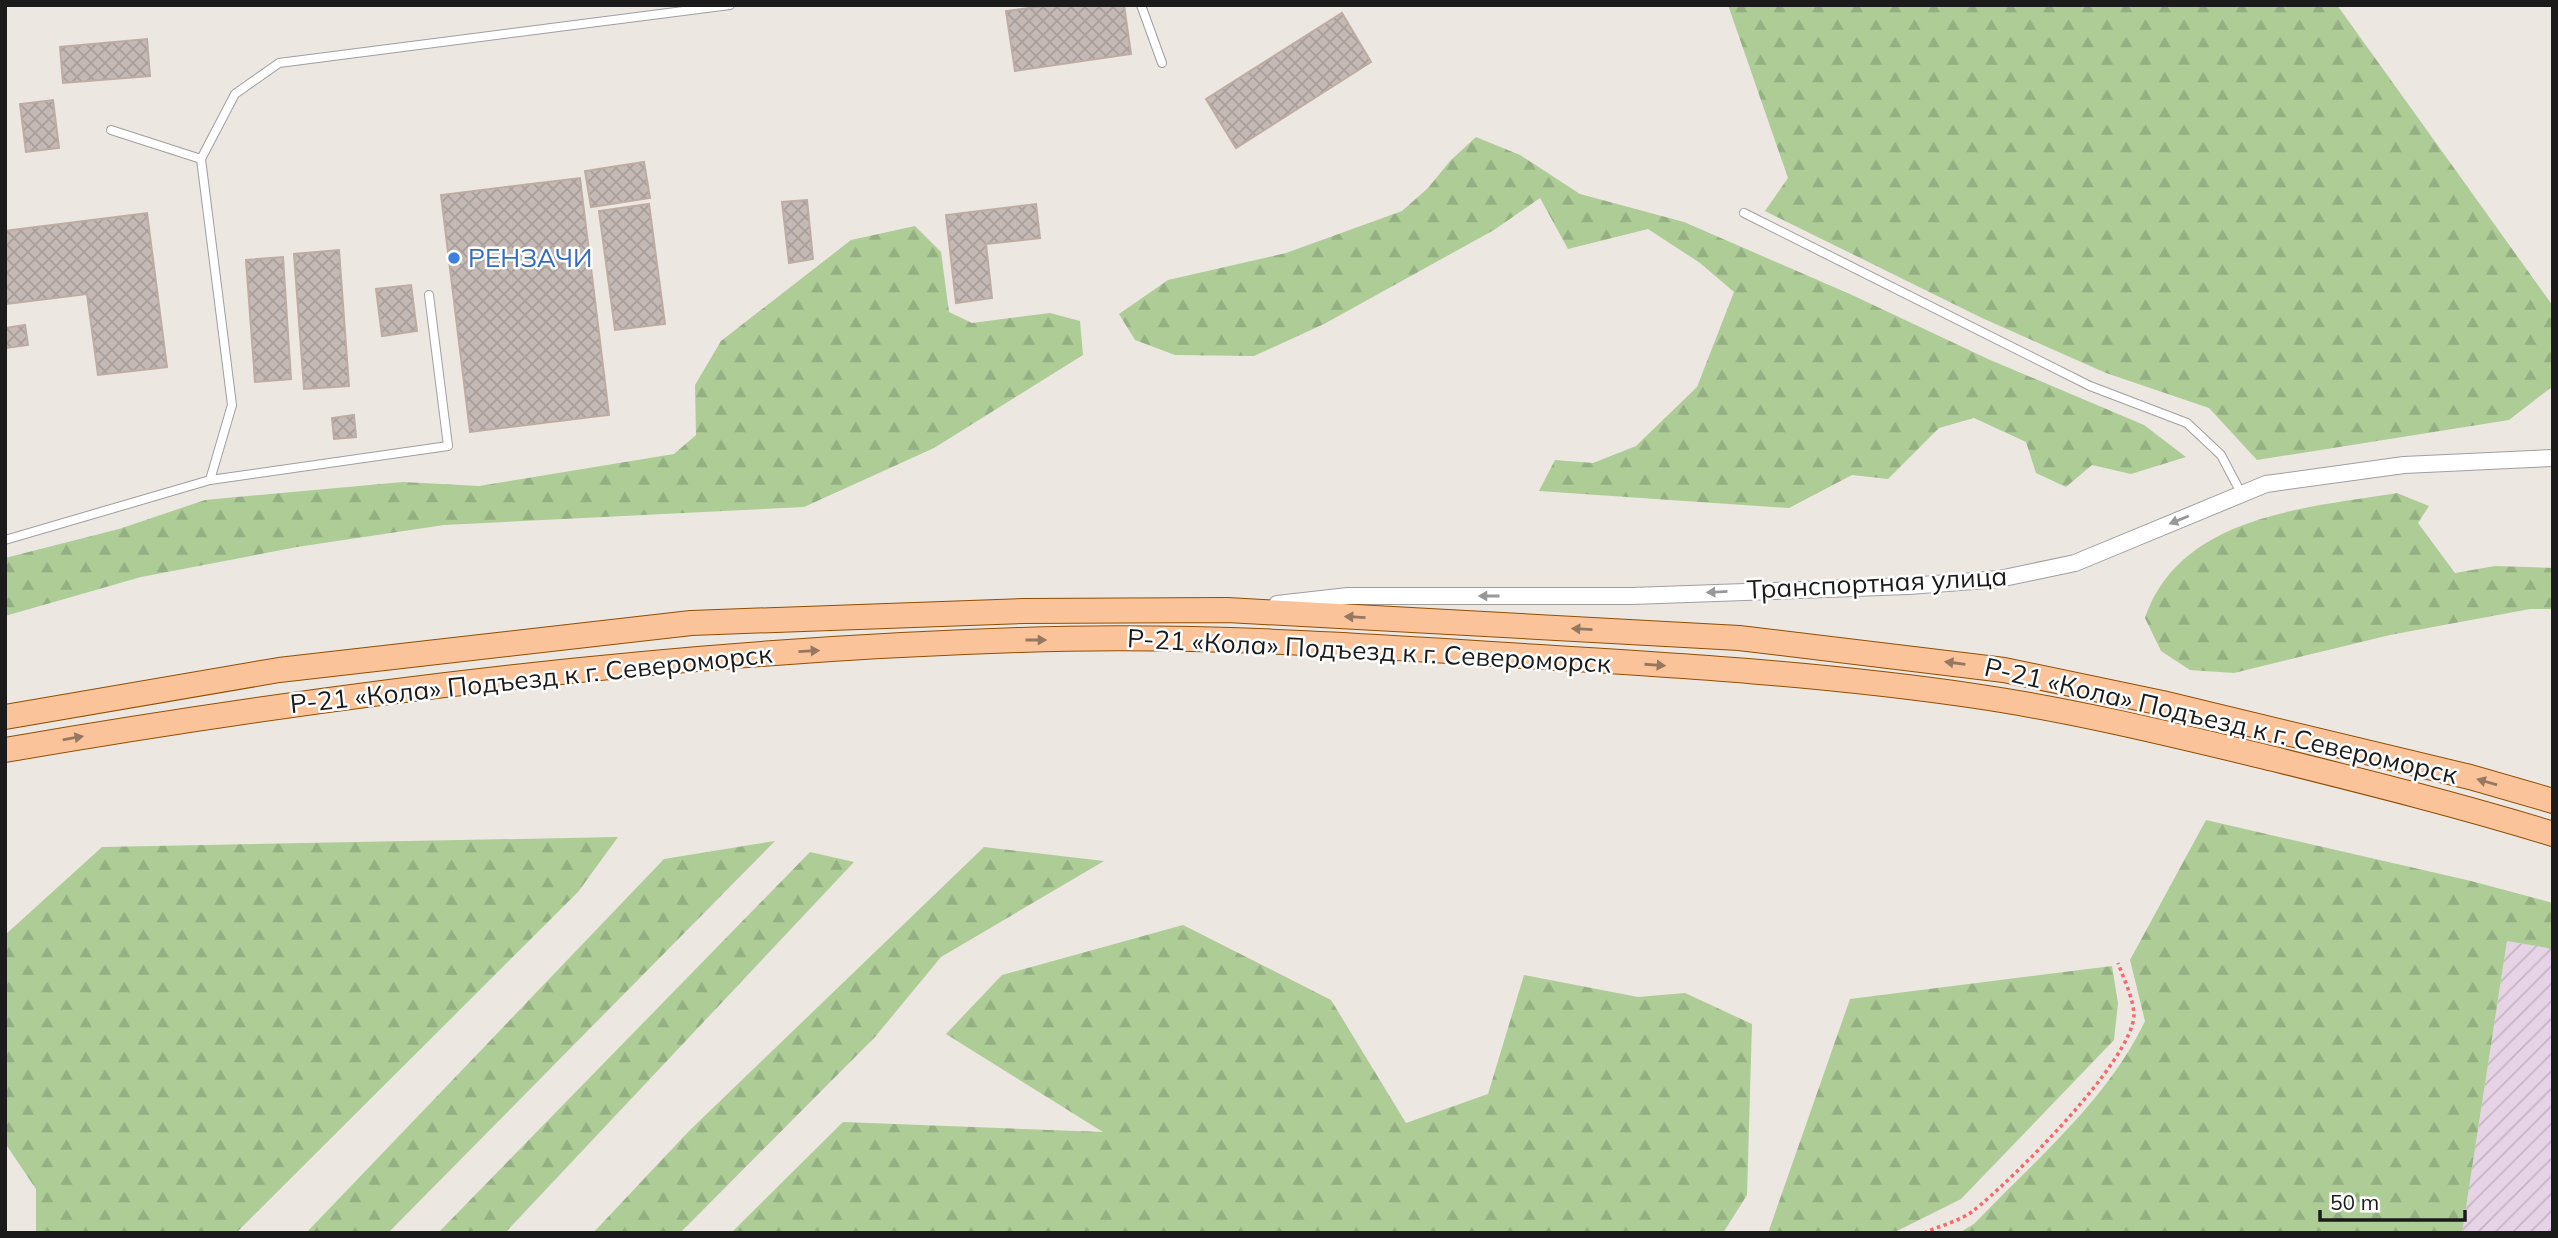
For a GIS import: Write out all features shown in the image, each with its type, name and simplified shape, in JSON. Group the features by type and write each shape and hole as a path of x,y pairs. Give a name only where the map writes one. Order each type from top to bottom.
{"main road":[{"name":"Р-21 «Кола» Подъезд к г. Североморск","path":"5,717 279,670 691,624 1023,611 1227,610 1739,638 1991,668 2162,703 2470,777 2553,801"},
{"name":"Р-21 «Кола» Подъезд к г. Североморск","path":"5,750 160,723 420,687 691,657 1023,640 1249,640 1784,674 1977,696 2155,730 2465,807 2553,834"}],"street":[{"name":"Транспортная улица","path":"1227,610 1348,596 1632,596 1909,586 1999,579 2075,563 2266,484 2404,465 2553,458"}],"lane":[{"path":"210,480 232,405 201,159 235,94 279,63 730,5"},
{"path":"1141,5 1162,63"},
{"path":"111,130 201,159"},
{"path":"1744,213 2090,386 2187,423 2221,454 2241,493"},
{"path":"5,540 210,480 447,446 429,295"}],"path":[{"path":"1924,1233 1971,1213 2052,1136 2102,1076 2127,1036 2134,1016 2119,963"}],"shaded area":[{"path":"2507,941 2553,949 2553,1233 2462,1233"}],"green space":[{"path":"1728,5 2337,5 2553,306 2553,386 2509,420 2257,460 2209,408 2106,373 1982,318 1765,211 1788,178"},
{"path":"1476,137 1520,155 1580,194 1684,222 1852,295 1988,359 2144,425 2186,457 2131,474 2092,465 2066,487 2036,473 2026,442 1974,418 1939,428 1888,479 1852,475 1789,508 1539,491 1555,460 1593,463 1636,446 1697,387 1734,292 1700,263 1648,229 1568,249 1540,198 1494,230 1324,324 1254,356 1175,355 1135,340 1119,314 1168,280 1286,253 1402,211 1428,188 1450,161"},
{"path":"915,226 941,252 949,312 972,323 1050,313 1080,321 1083,355 934,448 804,507 444,525 297,547 141,577 5,616 5,558 119,529 205,500 403,482 479,486 674,454 696,435 695,385 721,341 851,240"},
{"path":"2397,493 2429,506 2418,523 2455,573 2495,566 2553,568 2553,609 2530,609 2390,635 2234,673 2190,670 2161,651 2145,618 2162,584 2186,557 2216,537 2250,523 2324,504"},
{"path":"2206,820 2471,881 2553,903 2553,949 2507,941 2462,1233 1959,1233 1974,1224 2068,1128 2090,1104 2129,1050 2145,1021 2130,960"},
{"path":"618,837 578,892 236,1233 36,1233 36,1189 5,1143 5,935 102,847"},
{"path":"775,841 388,1233 306,1233 664,859"},
{"path":"984,847 1104,861 941,957 875,1037 680,1233 593,1233 689,1131"},
{"path":"810,852 854,862 505,1233 438,1233"},
{"path":"1183,925 1331,1000 1406,1123 1488,1094 1524,975 1638,997 1685,993 1752,1024 1747,1195 1723,1233 731,1233 843,1122 1103,1132 946,1034 1002,975"},
{"path":"2112,966 2118,1003 2114,1040 1961,1199 1893,1233 1768,1233 1850,999"}],"building":[{"path":"1051,5 1124,5 1131,54 1015,71 1006,11"},
{"path":"1342,13 1371,62 1236,148 1206,99"},
{"path":"147,39 150,76 63,83 60,47"},
{"path":"53,100 59,148 26,152 20,104"},
{"path":"644,162 650,198 591,207 585,171"},
{"path":"580,178 609,415 470,432 441,195"},
{"path":"807,200 813,259 789,263 782,202"},
{"path":"649,204 665,324 615,330 599,211"},
{"path":"1036,204 1040,238 986,244 992,298 956,303 946,215"},
{"path":"147,213 167,367 98,375 87,294 5,304 5,231"},
{"path":"339,250 349,386 304,389 294,254"},
{"path":"283,257 291,379 255,382 246,260"},
{"path":"411,285 417,331 382,336 376,289"},
{"path":"25,325 28,345 5,348 5,328"},
{"path":"354,415 356,437 334,439 332,418"}],"place":[{"name":"РЕНЗАЧИ","path":"454,258"}]}
